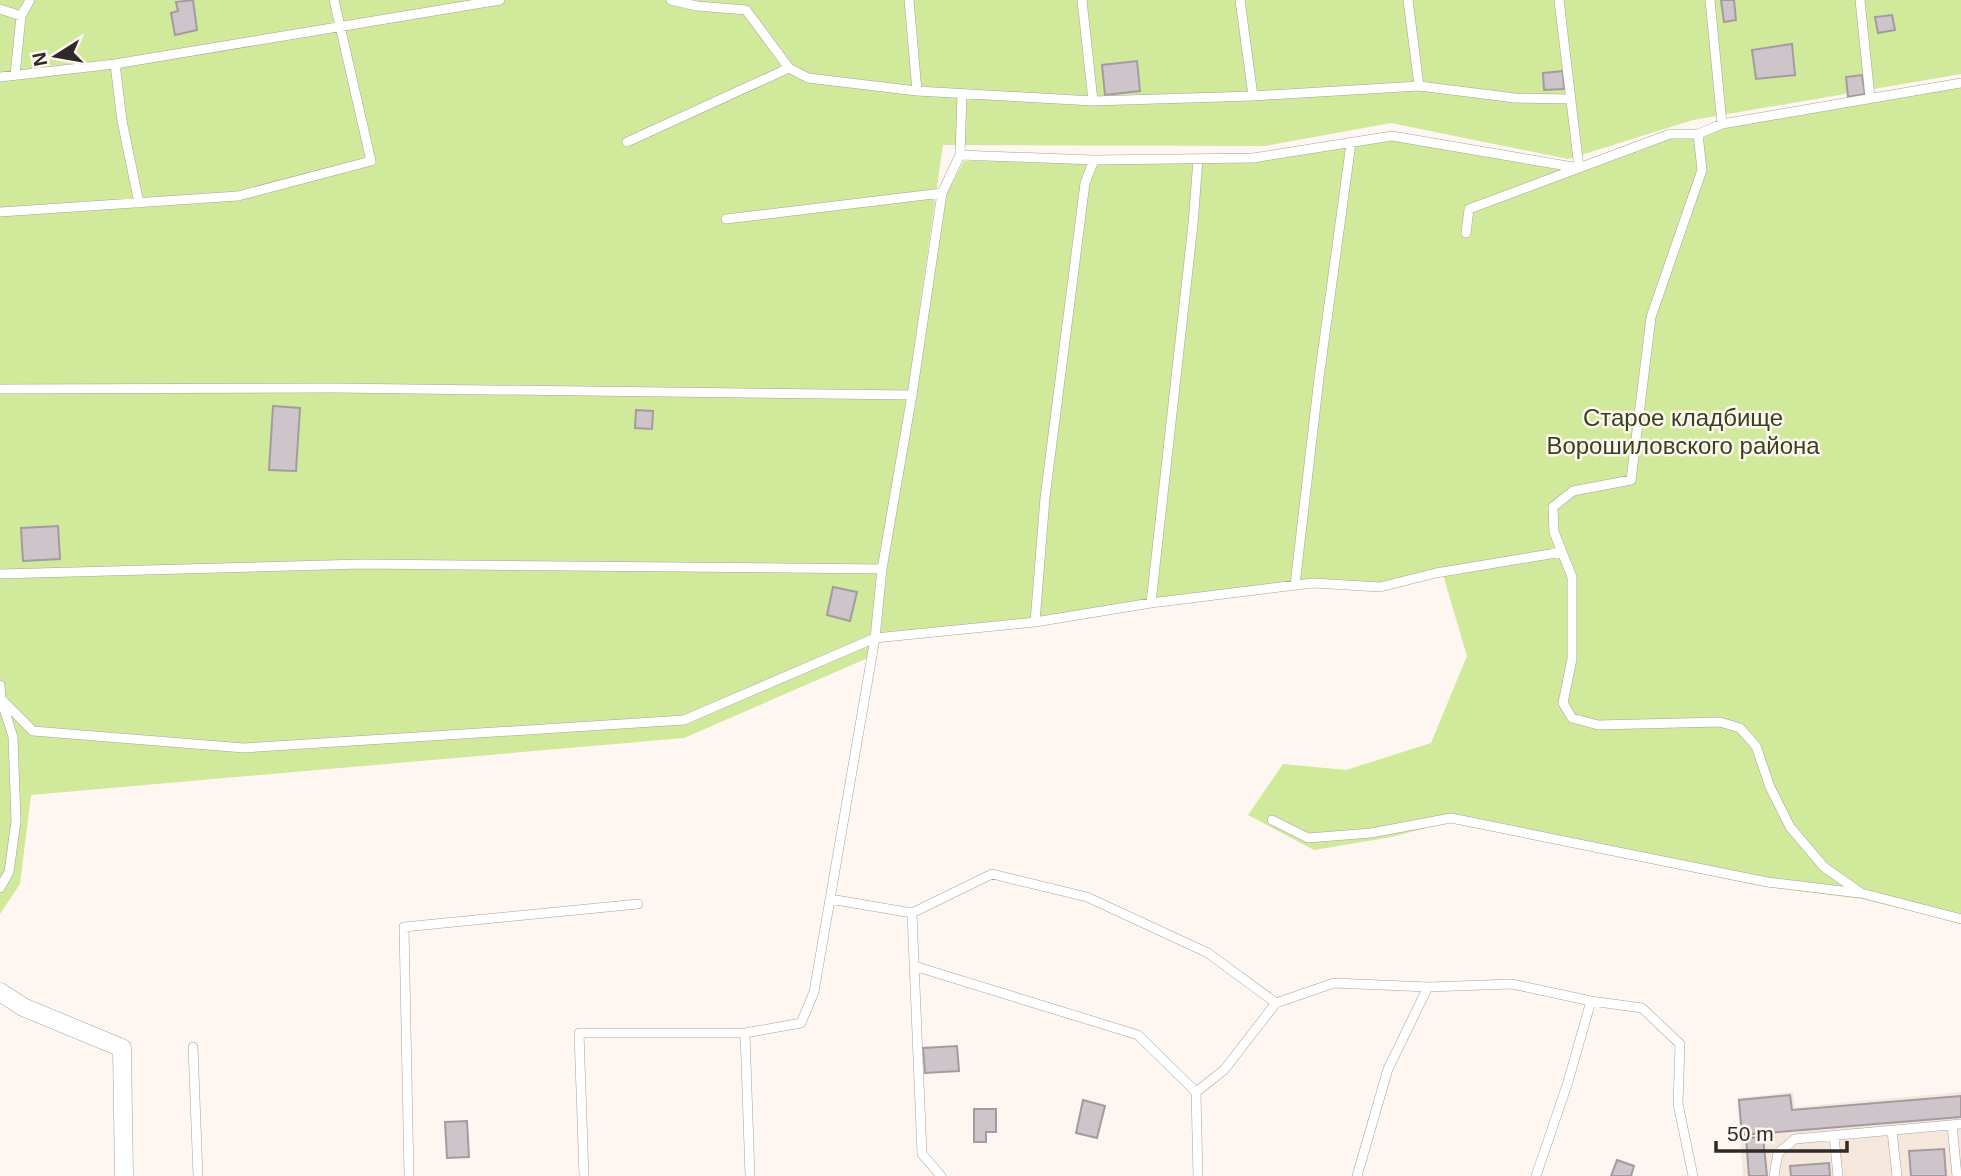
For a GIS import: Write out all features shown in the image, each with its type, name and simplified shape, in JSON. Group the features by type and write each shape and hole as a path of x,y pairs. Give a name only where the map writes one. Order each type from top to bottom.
{"street":[{"path":"0,992 23,1007 122,1048 124,1176"}],"lane":[{"path":"15,75 21,16 30,0"},
{"path":"0,212 238,196 371,161 334,0"},
{"path":"0,77 116,65 500,0"},
{"path":"671,0 697,6 746,10"},
{"path":"744,0 746,10 789,68 808,78 962,94 1093,101 1254,96 1419,86 1515,98 1571,99"},
{"path":"909,0 918,90"},
{"path":"1082,0 1093,101"},
{"path":"1240,0 1254,96"},
{"path":"1408,0 1419,86"},
{"path":"1559,0 1579,168"},
{"path":"1710,0 1722,124"},
{"path":"1860,0 1870,97"},
{"path":"0,9 21,16"},
{"path":"116,65 122,121 139,203"},
{"path":"627,142 789,68"},
{"path":"1466,233 1469,209 1670,134 1698,134 1722,124 1961,83"},
{"path":"584,1176 579,1033 745,1033 801,1023 814,992 875,638 882,569 912,395 942,193 960,155 962,94"},
{"path":"1698,134 1702,170 1651,317 1630,480 1573,491 1553,507 1554,531 1572,577 1572,659 1563,703 1572,718 1598,725 1720,722 1740,728 1756,746 1770,787 1790,827 1824,867 1861,893"},
{"path":"960,155 1094,160 1253,158 1392,136 1579,168"},
{"path":"1295,585 1319,377 1351,143"},
{"path":"1151,604 1198,159"},
{"path":"1035,622 1045,498 1084,183 1094,160"},
{"path":"726,219 942,193"},
{"path":"0,389 333,388 912,395"},
{"path":"1,699 33,731 244,748 684,720 875,638 1035,622 1313,583 1380,587 1436,573 1562,552"},
{"path":"0,574 362,564 882,569"},
{"path":"0,685 1,699 13,737 16,821 9,872 0,888"},
{"path":"1272,820 1308,838 1371,833 1451,818 1767,882 1861,893 1961,919"},
{"path":"830,899 912,913 992,874 1087,897 1208,953 1276,1003"},
{"path":"409,1176 404,927 638,904"},
{"path":"912,913 922,1154 941,1176"},
{"path":"914,966 1138,1035 1196,1092 1198,1176"},
{"path":"1196,1092 1224,1070 1276,1003 1334,983 1427,987 1512,984 1591,1001 1642,1007 1680,1044 1678,1104 1693,1176"},
{"path":"1357,1176 1388,1069 1427,987"},
{"path":"1536,1176 1569,1082 1591,1001"},
{"path":"745,1033 750,1176"},
{"path":"193,1046 198,1176"},
{"path":"1774,1176 1778,1153 1795,1139 1956,1125 1957,1176"},
{"path":"1892,1130 1897,1176"},
{"path":"1834,1136 1838,1176"}],"shaded area":[{"path":"1793,1092 1795,1107 1961,1092 1961,1176 1743,1176 1737,1098"}],"green space":[{"path":"0,0 1961,0 1961,74 1693,120 1568,159 1391,123 1265,146 943,145 870,657 684,738 31,795 20,884 0,914"},
{"name":"Старое кладбище Ворошиловского района","path":"1961,83 1961,923 1862,899 1766,887 1448,822 1392,837 1314,850 1248,815 1283,764 1346,770 1431,743 1467,656 1441,568 1380,583 1316,580 1039,619 878,636 885,571 947,193 964,161 1257,162 1389,139 1578,173 1672,137"}],"building":[{"path":"193,0 197,30 175,35 171,13 178,11 176,2"},
{"path":"1721,0 1734,0 1736,20 1724,22"},
{"path":"1892,15 1895,30 1878,33 1875,17"},
{"path":"1792,44 1795,75 1756,79 1752,50"},
{"path":"1137,61 1140,91 1105,95 1102,65"},
{"path":"1563,71 1564,89 1544,90 1543,73"},
{"path":"1862,75 1865,94 1848,97 1846,77"},
{"path":"273,406 300,408 296,471 269,470"},
{"path":"636,410 653,411 652,429 635,428"},
{"path":"58,526 60,559 23,561 21,528"},
{"path":"833,587 857,592 850,621 827,615"},
{"path":"957,1046 959,1071 925,1073 923,1048"},
{"path":"1790,1095 1792,1110 1961,1096 1961,1117 1742,1135 1739,1100"},
{"path":"1083,1100 1105,1106 1097,1138 1076,1133"},
{"path":"974,1109 996,1109 996,1132 986,1132 986,1142 974,1142"},
{"path":"467,1121 469,1157 447,1158 445,1122"},
{"path":"1763,1137 1767,1176 1749,1176 1746,1138"},
{"path":"1944,1149 1946,1176 1911,1176 1909,1151"},
{"path":"1617,1160 1634,1166 1631,1176 1611,1176"},
{"path":"1829,1163 1830,1176 1791,1176 1790,1166"}]}
